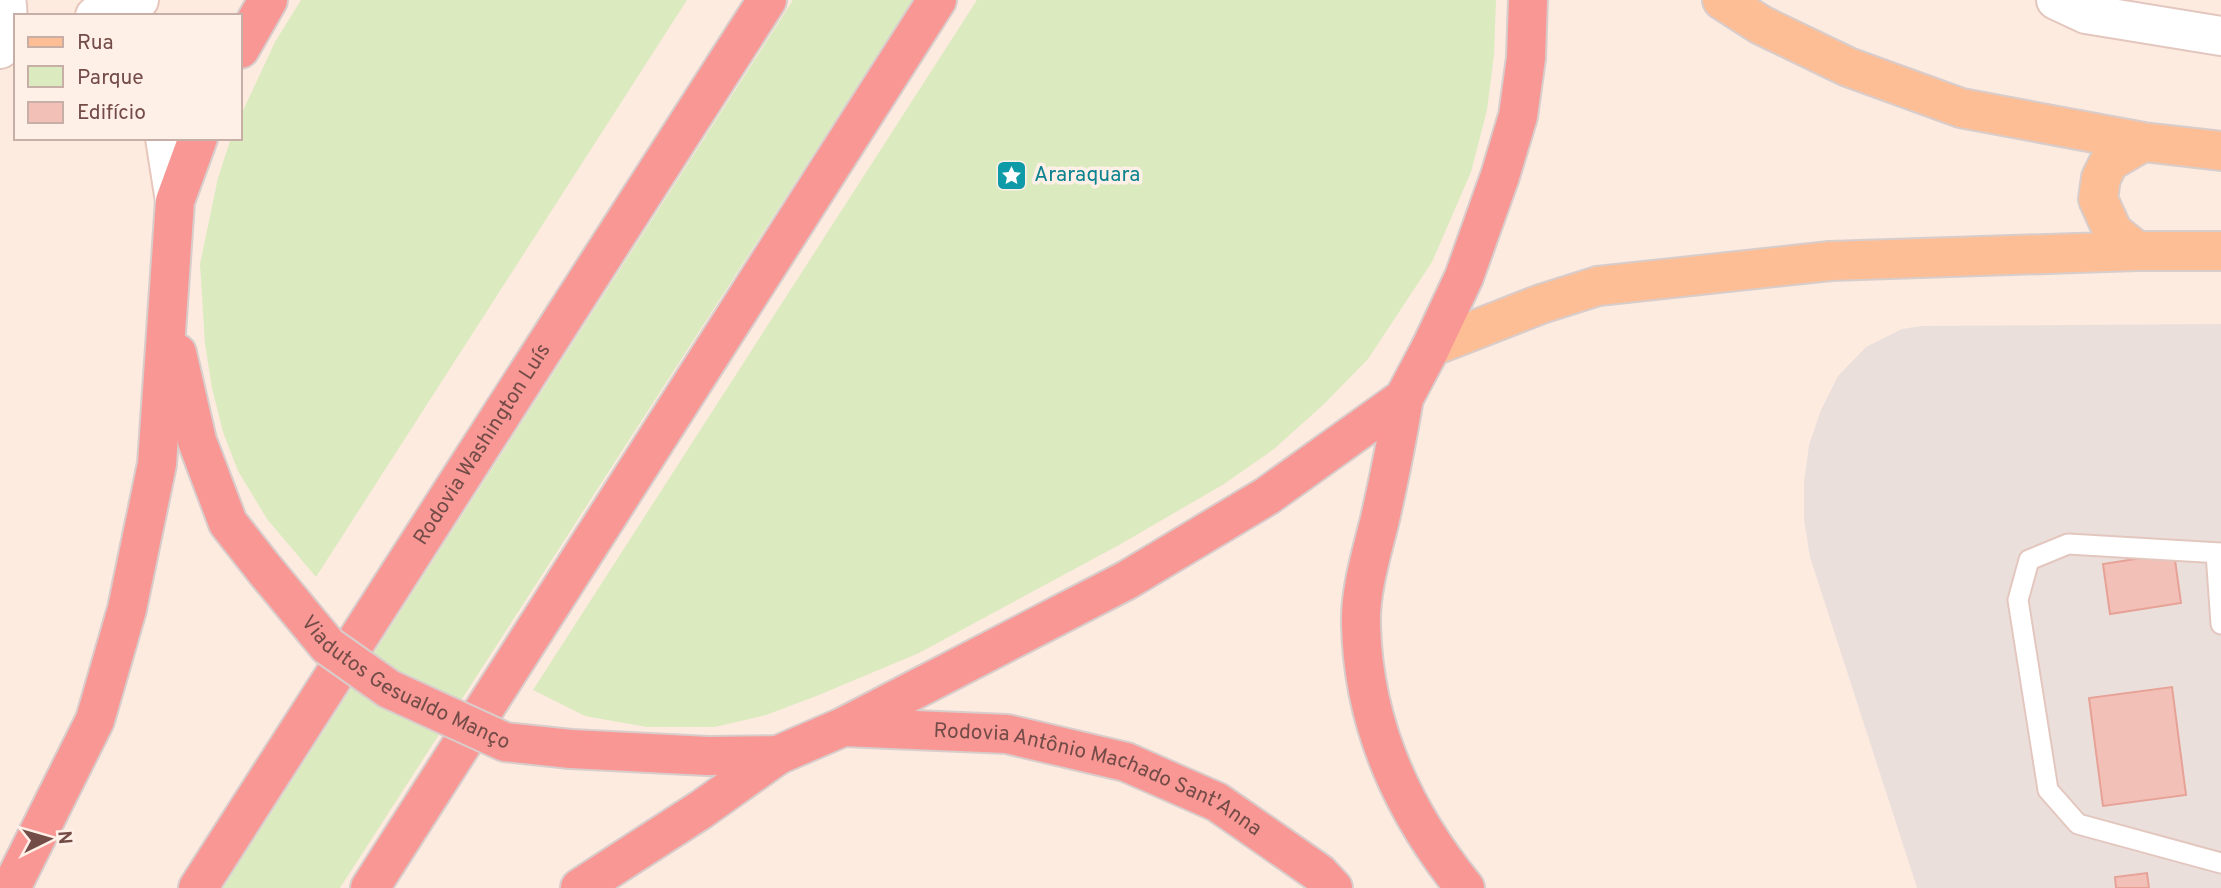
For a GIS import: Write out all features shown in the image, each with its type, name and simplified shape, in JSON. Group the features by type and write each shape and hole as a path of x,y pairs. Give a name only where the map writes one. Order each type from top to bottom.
{"highway":[{"path":"242,46 268,0"},
{"name":"Rodovia Washington Luís","path":"198,888 767,0"},
{"path":"370,888 937,0"},
{"path":"1465,888 1414,817 1387,760 1369,700 1361,622 1367,573 1404,398 1464,277 1518,116 1526,58 1528,0"},
{"path":"11,888 95,720 127,609 157,464 175,201 197,140"},
{"name":"Viadutos Gesualdo Manço","path":"168,317 197,441 228,523 328,646 389,689 505,742 570,749 708,756 778,755"},
{"path":"580,888 702,809 778,755 843,727 1127,580 1267,496 1404,398"},
{"name":"Rodovia Antônio Machado Sant'Anna","path":"843,727 1007,734 1126,762 1217,802 1319,873 1333,888"}],"main road":[{"path":"1722,0 1760,25 1848,67 1961,108 2143,142 2221,150"},
{"path":"2137,251 2113,232 2098,199 2101,178 2109,162 2143,142"},
{"path":"1431,347 1541,304 1598,286 1830,261 2137,251 2221,251"}],"street":[{"path":"100,14 139,0"},
{"path":"2056,0 2086,14 2221,36"},
{"path":"165,140 175,201"}],"lane":[{"path":"2221,624 2218,553 2068,544 2029,560 2018,600 2048,790 2078,824 2221,863"}],"shaded area":[{"path":"2221,324 2221,888 1917,888 1810,557 1804,520 1804,482 1809,445 1821,410 1838,376 1866,347 1902,329 1921,326"}],"green space":[{"path":"301,0 687,0 316,577 267,519 238,471 223,432 205,344 200,264 218,178 230,140 242,140 242,113 275,42"},
{"path":"793,0 913,0 340,888 223,888"},
{"path":"977,0 1496,0 1494,55 1487,110 1471,172 1432,262 1368,359 1274,449 1224,484 1119,545 919,653 766,715 715,727 647,727 585,716 533,690"}],"building":[{"path":"2174,553 2181,603 2110,614 2103,564"},
{"path":"2172,687 2186,795 2103,806 2089,698"},
{"path":"2147,873 2149,888 2116,888 2115,877"}],"place":[{"name":"Araraquara","path":"1011,175"}]}
